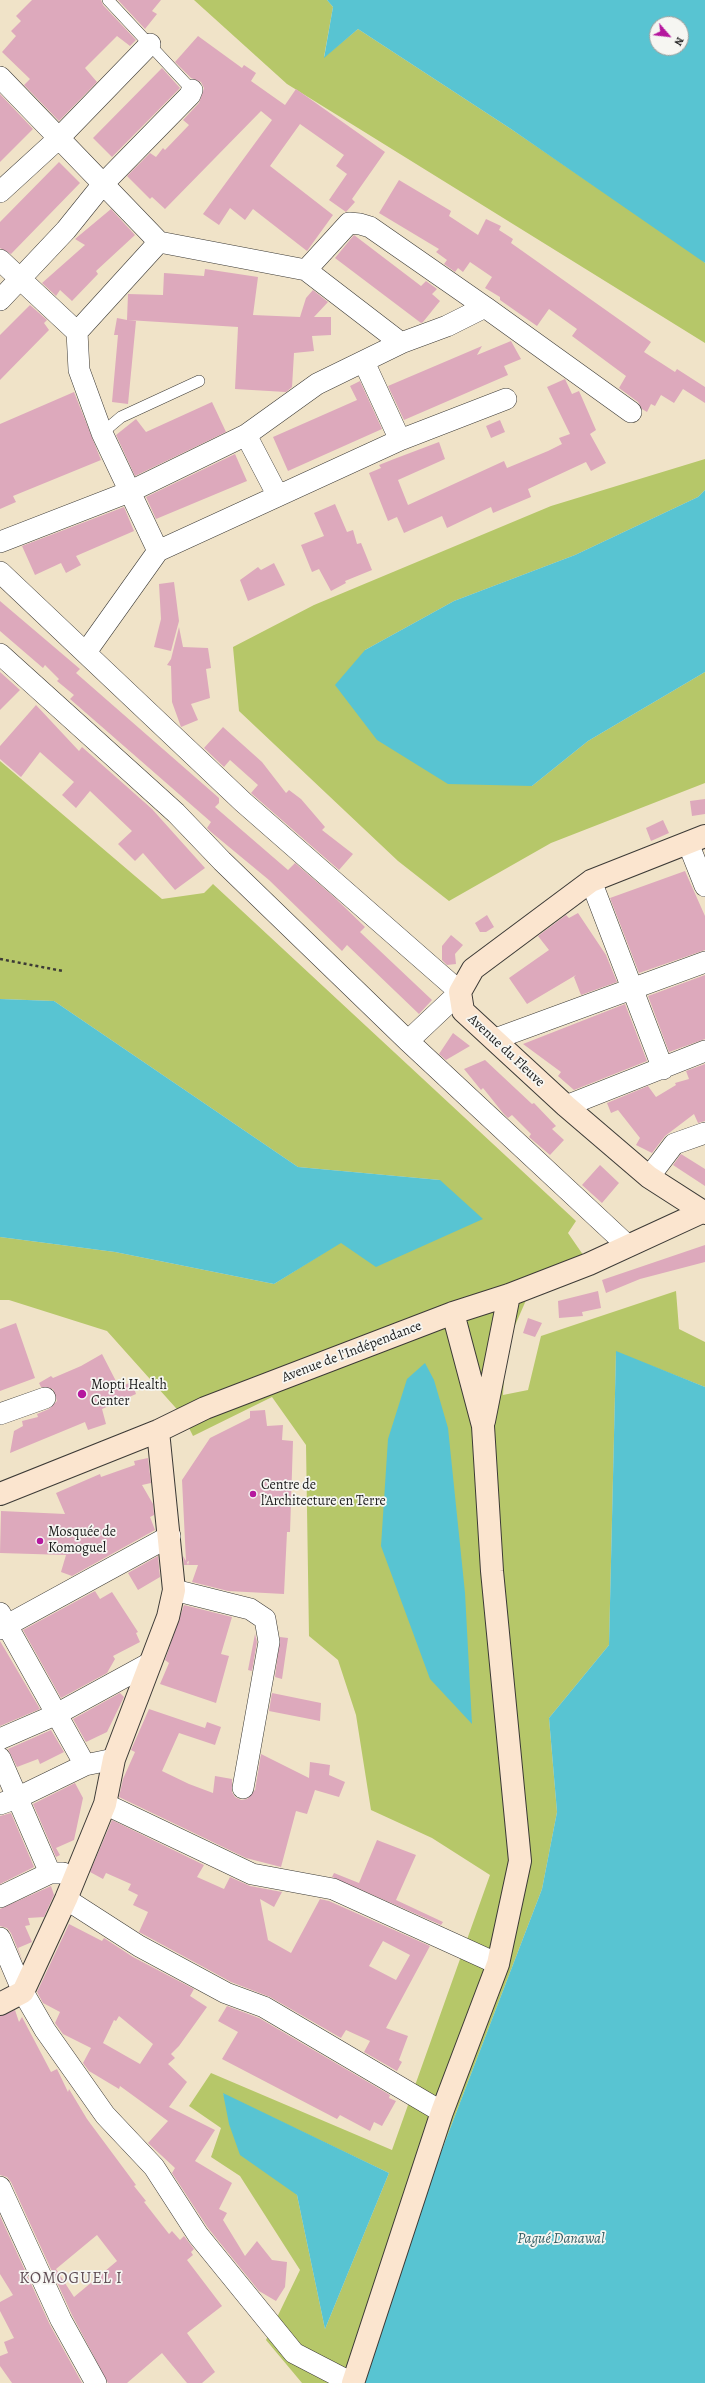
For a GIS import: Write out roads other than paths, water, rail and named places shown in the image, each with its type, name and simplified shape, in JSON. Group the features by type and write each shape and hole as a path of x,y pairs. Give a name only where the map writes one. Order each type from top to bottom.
{"street":[{"path":"0,192 59,138 150,44"},
{"path":"0,77 159,242 306,270 401,343"},
{"path":"0,300 66,230 103,184 190,96 192,90"},
{"path":"306,270 349,223 370,227 485,307 631,412"},
{"path":"77,332 159,242"},
{"path":"0,260 77,332 79,370 102,433 158,551"},
{"path":"0,542 129,492 246,435 317,384 401,343 447,326 485,307"},
{"path":"364,362 400,440"},
{"path":"86,652 158,551 400,440 506,399"},
{"path":"246,435 278,496"},
{"path":"0,572 244,802 460,992"},
{"path":"0,654 176,813 222,861 408,1041 628,1246"},
{"path":"408,1041 460,992 473,969 591,880 696,839 705,886"},
{"path":"591,880 663,1069"},
{"path":"495,1039 633,990 705,962"},
{"name":"Avenue du Fleuve","path":"460,992 463,1011 566,1106 649,1177 704,1212"},
{"path":"566,1106 663,1069 705,1051"},
{"path":"649,1177 674,1144 705,1133"},
{"name":"Avenue de l'Indépendance","path":"0,1494 158,1431 205,1408 453,1313 589,1264 704,1212"},
{"path":"483,1426 509,1294"},
{"path":"0,1938 23,1992 45,2030 105,2116 154,2167 198,2235 294,2353 353,2383 442,2112 498,1964 520,1861 492,1571 483,1426 453,1313"},
{"path":"0,1414 44,1398"},
{"path":"0,2004 23,1992 78,1873 105,1804 114,1759 168,1617 174,1590 170,1536 158,1431"},
{"path":"85,1766 2,1623 170,1536"},
{"path":"174,1590 250,1609 265,1619 269,1642 243,1788"},
{"path":"0,1739 55,1715 150,1663"},
{"path":"0,1758 8,1801 50,1873"},
{"path":"8,1801 85,1766 114,1759"},
{"path":"105,1804 252,1874 333,1889 498,1964"},
{"path":"0,1898 50,1873 78,1873"},
{"path":"66,1899 139,1946 226,1992 264,2007 442,2112"},
{"path":"0,2187 61,2320 96,2383"}],"lane":[{"path":"108,0 192,90"},
{"path":"102,433 121,417 199,381"}],"water":[{"path":"327,0 705,0 705,263 511,129 358,29 324,58 333,7"},
{"path":"705,490 705,672 588,741 532,786 448,784 377,740 335,685 365,650 454,601 575,555 698,497"},
{"path":"0,999 54,1001 298,1167 440,1180 483,1219 376,1267 341,1243 274,1284 115,1252 0,1237"},
{"name":"Pagué Danawal","path":"616,1351 705,1387 705,2383 363,2383 382,2306 542,1889 557,1812 549,1718 609,1645"},
{"path":"425,1363 434,1380 448,1428 465,1593 472,1724 430,1679 381,1546 388,1439 407,1379"},
{"path":"223,2093 389,2173 325,2329 297,2195 240,2155 229,2124"}],"place":[{"name":"Mopti Health Center","path":"82,1394"},
{"name":"Centre de l’Architecture en Terre","path":"253,1494"},
{"name":"Mosquée de Komoguel","path":"40,1541"}],"district":[{"name":"KOMOGUEL I","path":"71,2279"}]}
